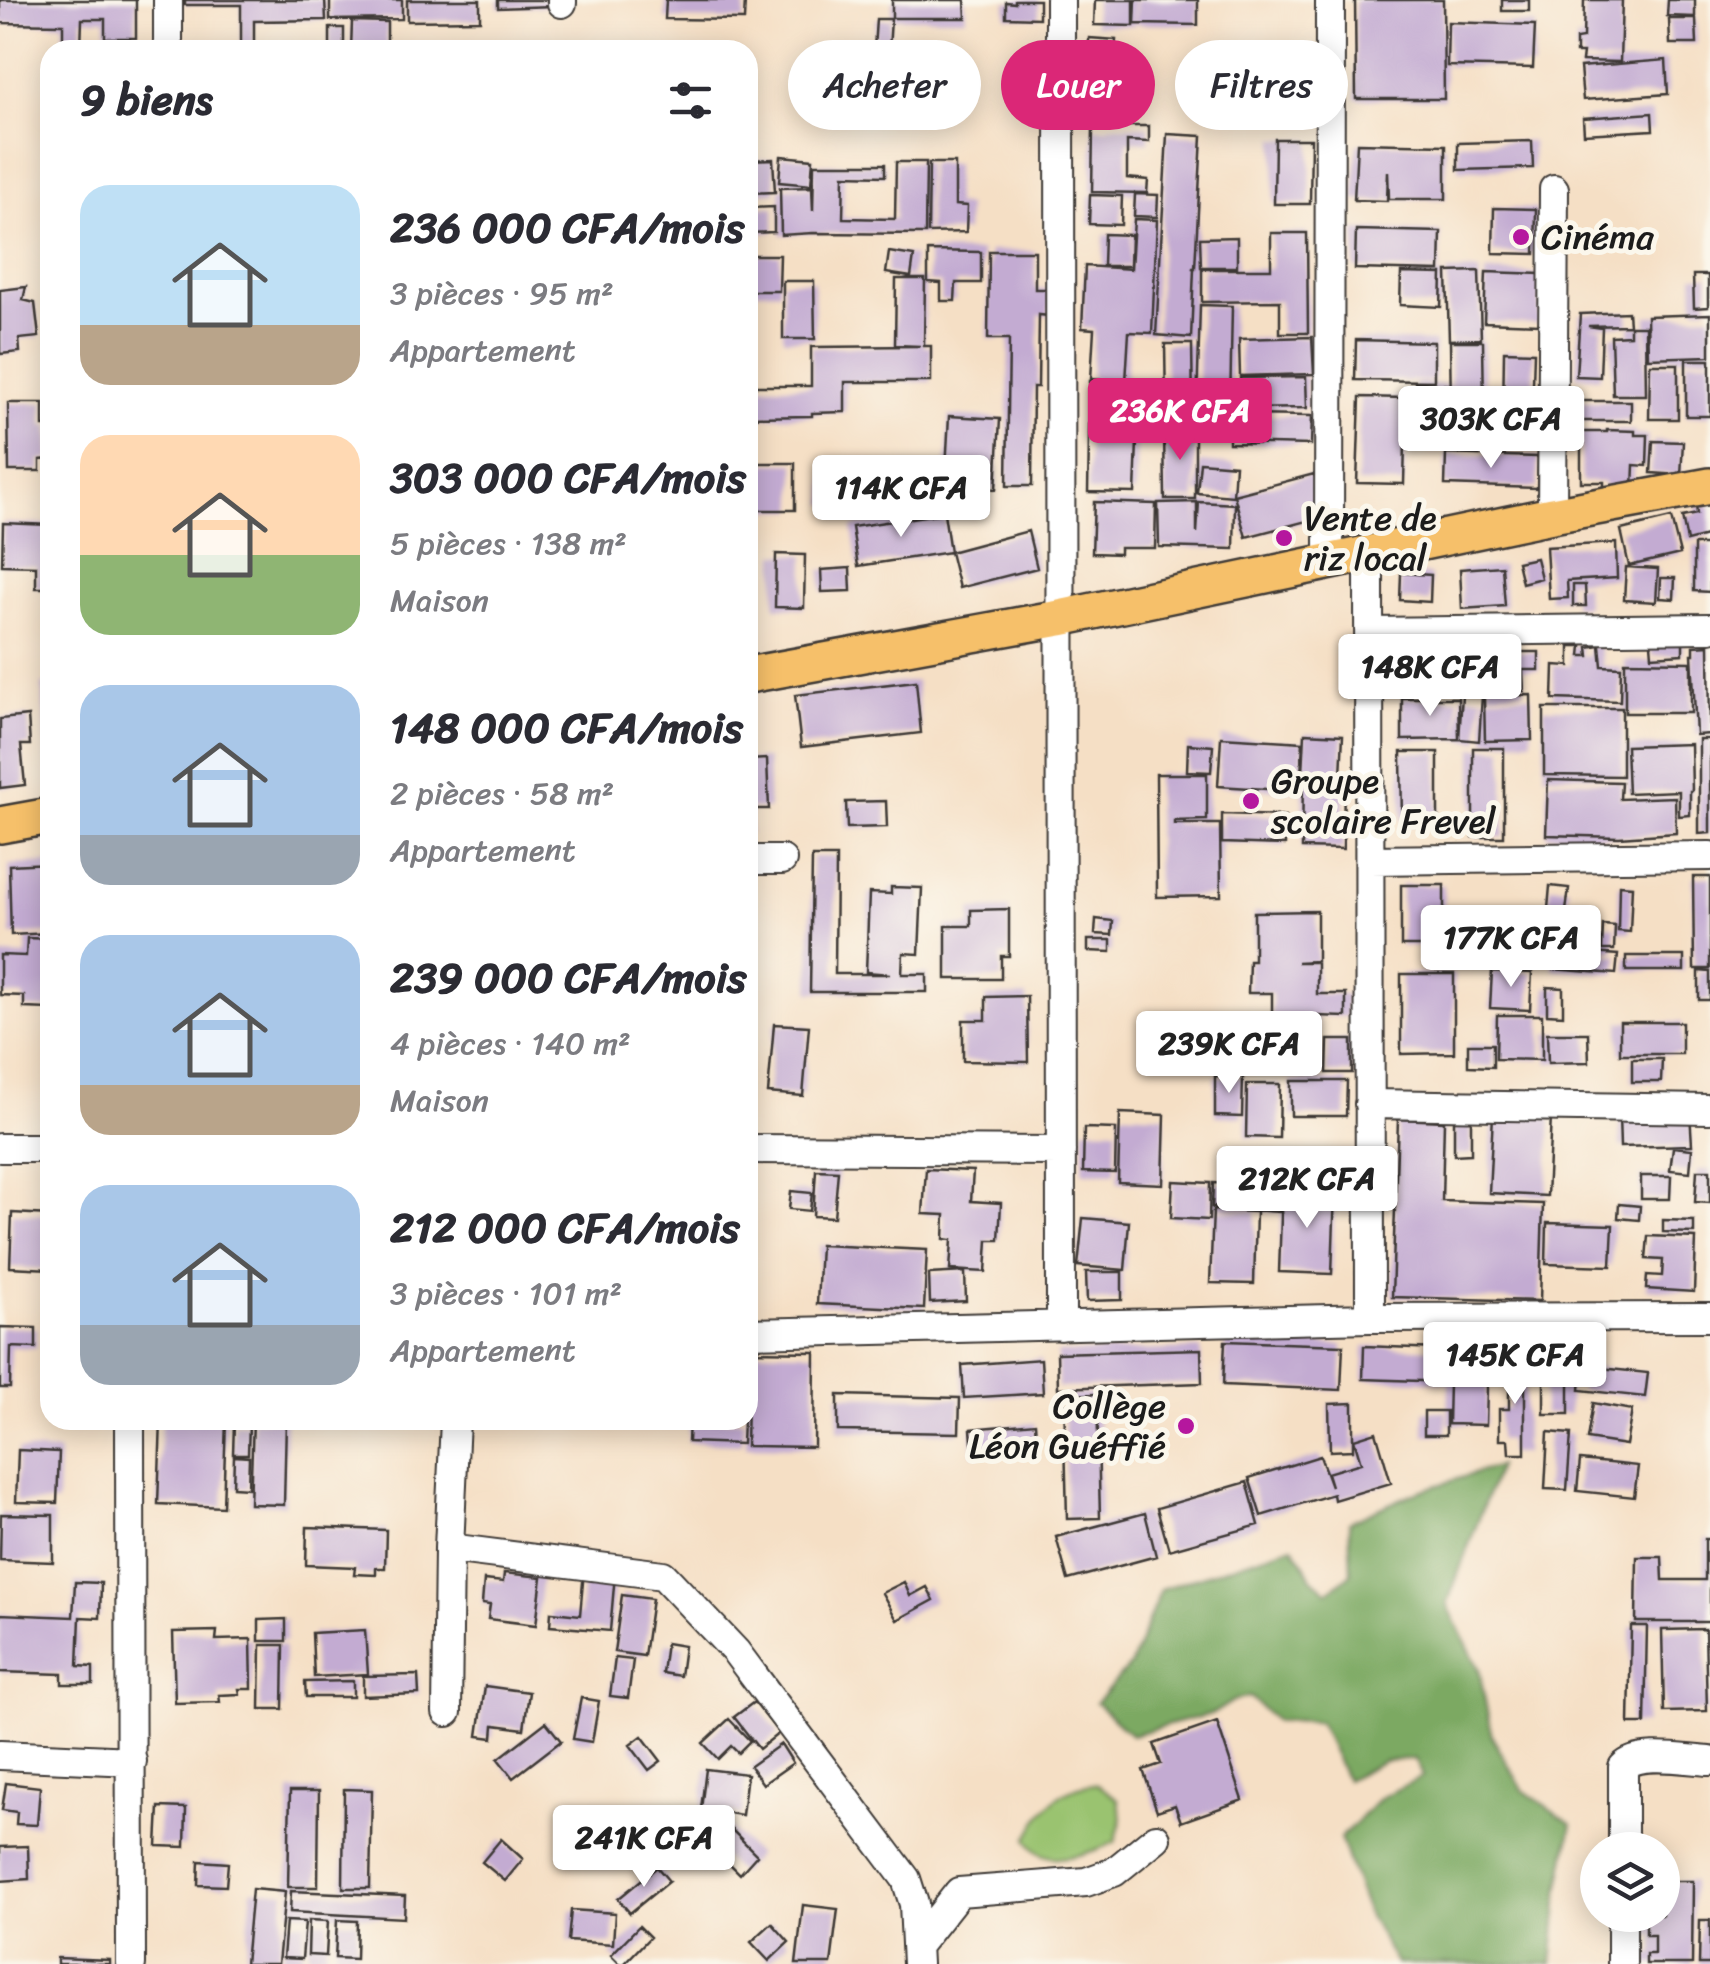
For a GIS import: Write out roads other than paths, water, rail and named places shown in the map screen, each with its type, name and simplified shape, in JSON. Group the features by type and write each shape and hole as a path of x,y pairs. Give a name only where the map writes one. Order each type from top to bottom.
{"main road":[{"path":"758,674 1060,618 1710,486"},
{"path":"0,825 40,818"}],"street":[{"path":"168,0 168,40"},
{"path":"1060,0 1061,1326"},
{"path":"1329,562 1330,0"},
{"path":"1552,516 1554,189"},
{"path":"1370,554 1370,1318"},
{"path":"1370,632 1710,628"},
{"path":"1370,860 1710,856"},
{"path":"758,860 782,860"},
{"path":"1369,1104 1710,1109"},
{"path":"0,1148 40,1148"},
{"path":"758,1149 1061,1150"},
{"path":"758,1333 1370,1318 1710,1317"},
{"path":"130,1430 131,1964"},
{"path":"447,1712 455,1430"},
{"path":"449,1548 663,1575 736,1652 906,1880 914,1904 917,1954"},
{"path":"0,1755 132,1761"},
{"path":"1622,1832 1623,1767 1629,1760 1710,1761"},
{"path":"917,1954 959,1892 1086,1882 1114,1872 1156,1838"},
{"path":"1622,1932 1622,1964"}],"place":[{"name":"Cinéma","path":"1521,237"},
{"name":"Vente de riz local","path":"1284,538"},
{"name":"Groupe scolaire Frevel","path":"1251,801"},
{"name":"Collège Léon Guéffié","path":"1186,1426"}]}
